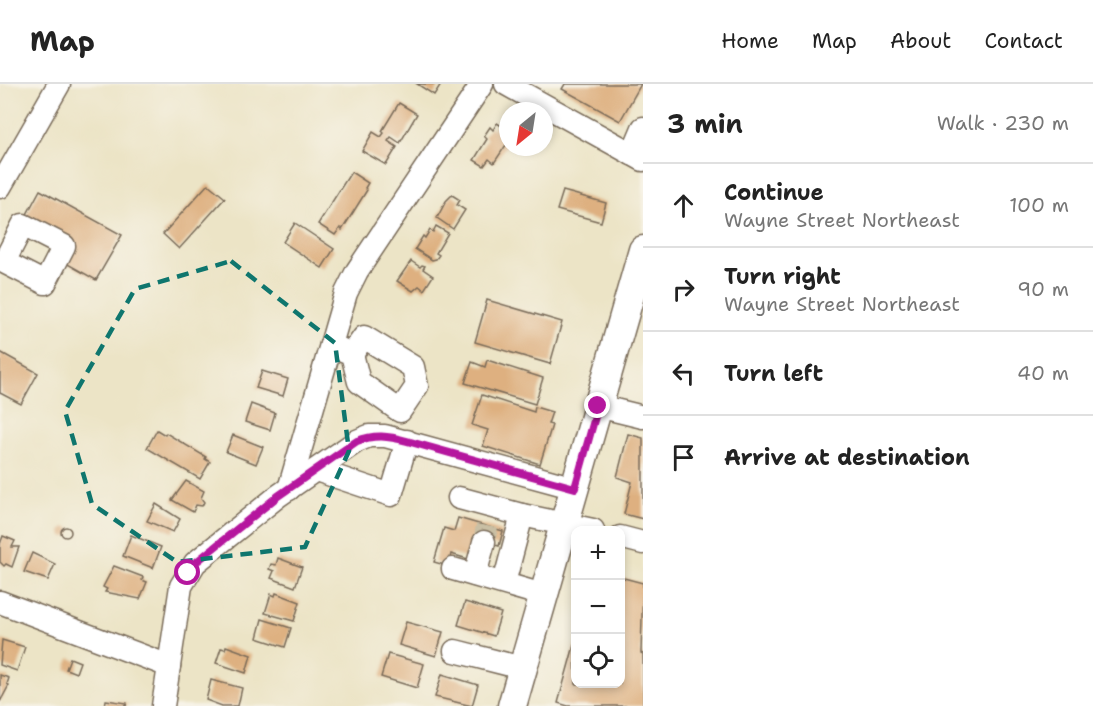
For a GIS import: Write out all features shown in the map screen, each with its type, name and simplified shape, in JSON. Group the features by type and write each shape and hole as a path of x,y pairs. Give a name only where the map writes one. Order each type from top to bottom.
{"main road":[{"path":"512,706 643,250"}],"street":[{"path":"0,187 59,84"},
{"path":"289,489 346,293 357,272 482,84"},
{"path":"521,87 638,157 643,128"},
{"path":"331,345 352,354"},
{"path":"598,406 642,411"},
{"path":"163,706 181,586 195,563 289,489 357,441 369,436 385,436 575,488"},
{"path":"316,471 391,495 407,441"},
{"path":"459,498 488,525"},
{"path":"504,584 522,515"},
{"path":"488,525 522,515 572,526"},
{"path":"475,575 488,525"},
{"path":"625,538 643,543"},
{"path":"453,569 543,595"},
{"path":"0,602 169,666"},
{"path":"455,651 522,668"}],"highlighted area":[{"path":"231,261 335,343 349,451 305,547 177,562 92,504 65,411 135,289"}],"building":[{"path":"417,84 441,84 434,95"},
{"path":"565,84 641,84 620,121 562,89"},
{"path":"399,103 417,114 400,143 391,137 388,141 397,147 386,165 362,151 373,132 381,137 384,133 382,131"},
{"path":"497,123 499,124 499,156 494,163 489,159 484,166 474,160 487,139 484,136 490,127 493,130"},
{"path":"351,172 368,183 365,188 367,190 342,230 340,228 335,235 318,224"},
{"path":"208,184 225,198 179,249 163,234"},
{"path":"40,190 122,235 96,280 64,262 25,218"},
{"path":"563,191 606,203 601,222 557,210"},
{"path":"452,195 460,200 457,205 465,210 453,229 437,218"},
{"path":"295,223 334,249 322,268 283,242"},
{"path":"436,226 448,233 436,253 439,255 432,260 415,249 423,236 425,238 430,230 433,232"},
{"path":"411,261 420,267 425,266 423,269 433,276 424,290 419,286 413,291 397,281"},
{"path":"487,300 562,322 550,364 475,342"},
{"path":"0,352 38,373 21,404 0,393"},
{"path":"487,360 543,378 535,404 465,383 472,362 485,367"},
{"path":"262,371 288,379 283,396 256,388"},
{"path":"482,395 534,412 535,407 552,412 548,424 552,425 540,464 483,446 488,430 472,425"},
{"path":"251,404 275,413 270,430 245,422"},
{"path":"157,430 206,457 205,459 210,462 200,479 147,448"},
{"path":"628,434 643,438 643,519 624,514 632,482 617,477"},
{"path":"233,435 263,447 256,464 226,452"},
{"path":"186,481 204,491 201,498 204,502 202,506 196,505 193,512 172,500"},
{"path":"156,504 180,519 173,532 147,521"},
{"path":"458,518 503,531 499,546 474,539 468,559 451,554 448,566 434,562 444,528 454,531"},
{"path":"66,527 70,528 70,536 66,537 62,536 61,532 62,528"},
{"path":"131,535 161,547 153,568 123,556"},
{"path":"3,536 15,541 12,547 19,547 12,567 6,564 4,566 0,562 0,544"},
{"path":"32,553 55,564 48,580 24,572"},
{"path":"278,558 302,567 295,587 271,578 274,571 269,569 271,564 276,565"},
{"path":"114,566 143,577 142,580 147,582 140,599 105,592 107,589 103,587"},
{"path":"625,578 643,583 641,653 643,654 643,706 568,706 558,703 571,656 571,688 625,688"},
{"path":"276,593 300,602 294,621 265,613 271,594 275,596"},
{"path":"465,602 501,613 494,636 458,625"},
{"path":"262,619 291,628 285,647 257,638"},
{"path":"406,622 443,632 436,656 399,645"},
{"path":"2,640 25,647 17,671 0,665"},
{"path":"226,646 251,655 246,673 216,663 221,648 225,649"},
{"path":"388,654 424,664 417,688 381,677"},
{"path":"70,658 80,662 76,673 66,669"},
{"path":"442,674 478,685 472,706 435,697"},
{"path":"0,675 9,678 7,684 9,685 0,702"},
{"path":"211,680 242,688 238,706 222,706 206,700"},
{"path":"106,700 127,703 126,706 105,706"}],"tunnel":[{"path":"484,542 487,526"}],"route":[{"path":"188,573 195,563 278,496 357,441 369,436 385,436 451,452 575,488 598,406"}]}
